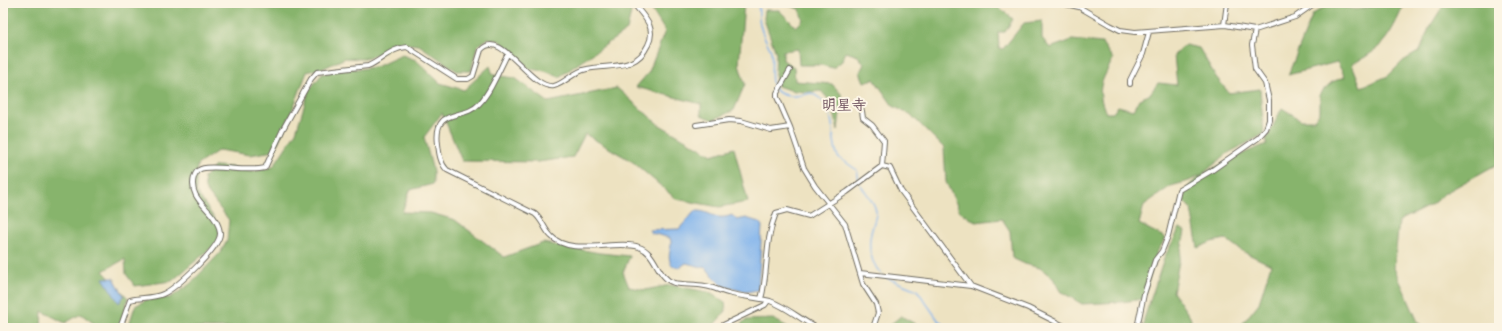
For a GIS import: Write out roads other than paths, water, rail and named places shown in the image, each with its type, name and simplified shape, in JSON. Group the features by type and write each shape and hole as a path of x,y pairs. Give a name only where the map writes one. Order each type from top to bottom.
{"street":[{"path":"120,328 130,300 163,294 184,279 218,243 220,235 219,227 197,199 193,191 195,174 199,169 207,168 252,171 265,168 283,129 311,79 317,72 368,66 396,49 407,47 452,77 463,80 473,76 479,56 484,47 492,45 498,46 508,53 535,80 544,85 554,86 586,69 636,61 646,50 653,32 633,3"},
{"path":"1061,3 1080,7 1120,30 1135,32 1224,25 1255,30 1295,17 1315,3"},
{"path":"1224,25 1228,3"},
{"path":"1137,328 1144,294 1155,260 1162,251 1168,236 1179,190 1211,171 1258,138 1266,130 1269,120 1270,105 1265,83 1255,69 1252,45 1255,30"},
{"path":"1130,84 1130,80 1143,54 1149,32"},
{"path":"508,53 488,92 478,105 470,110 457,113 439,125 437,133 439,155 447,170 535,214 542,220 551,236 560,242 592,248 635,246 646,250 660,272 674,283 709,286 729,294 768,300 798,315 817,328"},
{"path":"790,70 777,93 777,97 790,127 804,168 815,186 845,224 867,292 876,304 878,313 873,328"},
{"path":"862,111 863,118 872,125 884,141 882,166"},
{"path":"696,125 729,120 740,121 766,129 790,127"},
{"path":"761,299 767,244 770,227 776,213 787,210 809,216 882,166 890,168 893,171 901,191 972,286"},
{"path":"860,273 972,286 1013,302 1068,328"},
{"path":"717,328 765,305 768,300"}],"water":[{"path":"695,211 705,212 717,217 732,215 737,220 746,218 759,222 762,226 758,290 746,292 722,286 706,268 686,263 679,268 672,266 669,258 671,245 670,238 651,233 649,230 679,229"},
{"path":"103,278 114,278 124,296 119,303"}],"waterway":[{"path":"759,3 760,24 771,51 771,78 774,88 778,92 788,96 800,96 811,93 820,98 826,105 832,121 835,148 838,157 857,170 859,181"},
{"path":"860,184 872,201 876,211 870,239 870,252 874,264 882,275"},
{"path":"887,278 917,290 938,320 947,328"}],"district":[{"name":"明星寺","path":"844,105"}]}
